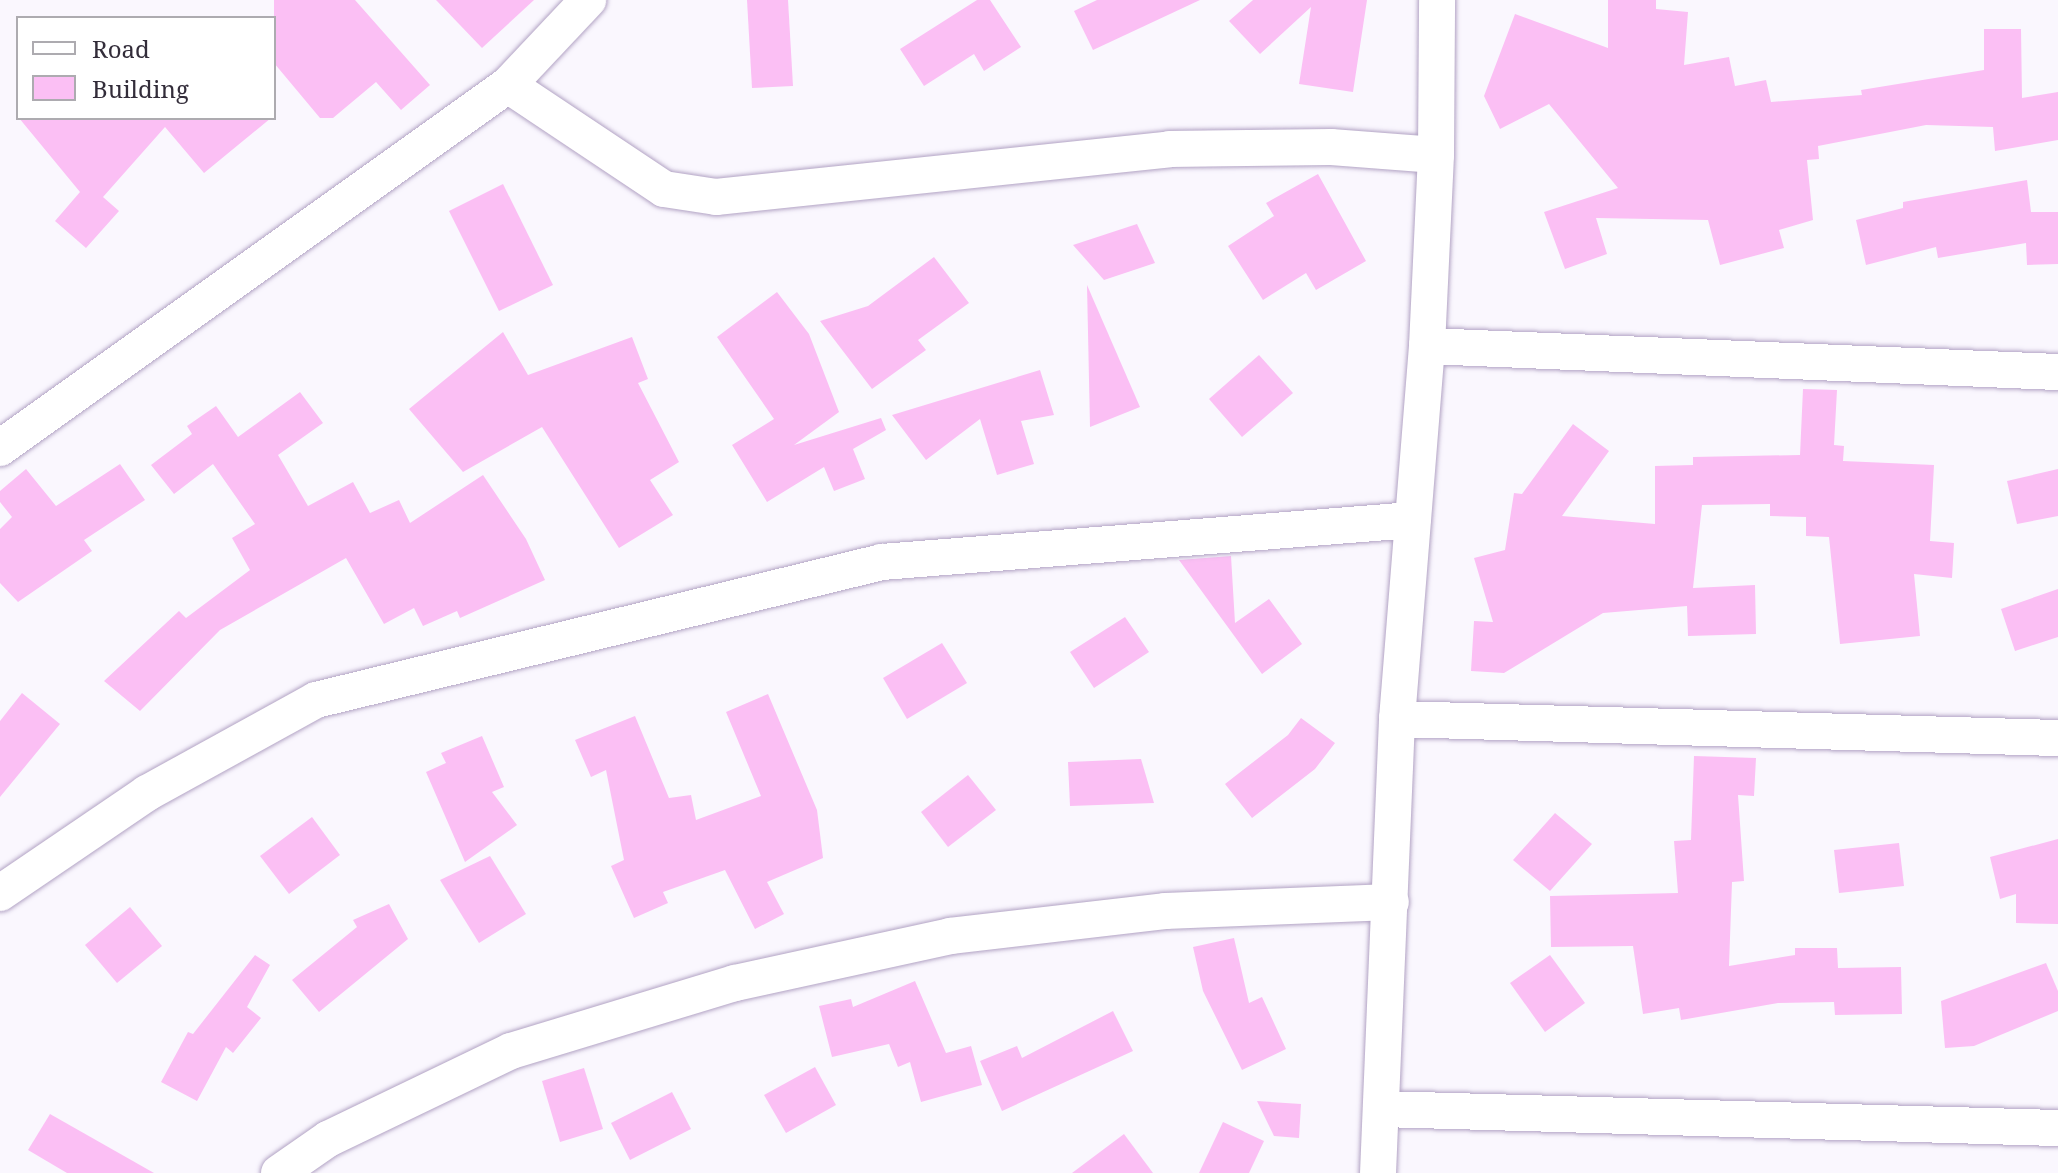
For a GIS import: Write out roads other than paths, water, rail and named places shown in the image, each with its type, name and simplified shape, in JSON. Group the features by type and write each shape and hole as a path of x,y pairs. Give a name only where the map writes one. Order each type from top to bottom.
{"street":[{"path":"0,448 508,85 588,0"},
{"path":"1378,1173 1397,719 1427,346 1436,155 1437,0"},
{"path":"508,85 664,189 716,197 1169,149 1331,147 1436,155"},
{"path":"1427,346 2058,372"},
{"path":"0,893 147,793 316,700 882,562 1412,520"},
{"path":"1397,719 2058,738"},
{"path":"279,1173 328,1139 511,1051 735,983 950,936 1165,911 1391,902"},
{"path":"1381,1109 2058,1128"}]}
